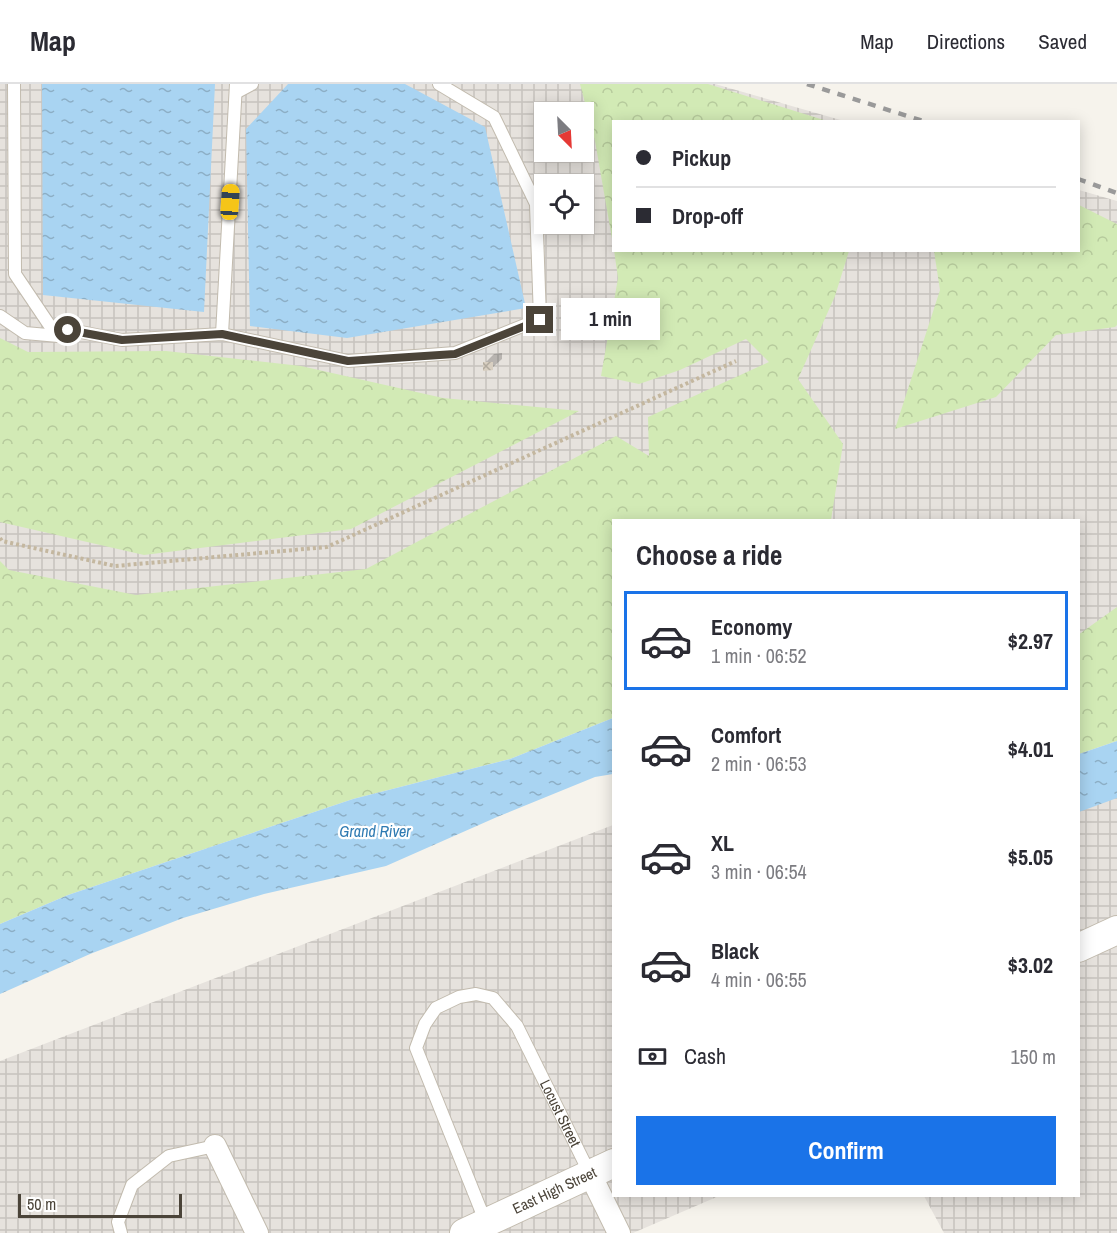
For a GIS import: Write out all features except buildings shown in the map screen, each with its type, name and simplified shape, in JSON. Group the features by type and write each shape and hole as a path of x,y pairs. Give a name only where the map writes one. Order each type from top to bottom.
{"street":[{"path":"1080,947 1117,930"},
{"path":"215,1146 257,1233"},
{"name":"East High Street","path":"475,1228 602,1168"},
{"name":"Locust Street","path":"602,1168 619,1233"}],"lane":[{"path":"14,84 15,274 50,326 122,340"},
{"path":"222,334 236,88 252,84"},
{"path":"0,316 25,333 122,340 222,334 348,361 455,354 540,320 536,204 494,117 439,84"},
{"name":"Locust Street","path":"475,1228 416,1048 425,1024 436,1008 459,997 476,994 493,999 518,1026 602,1168"},
{"path":"121,1233 118,1222 132,1185 169,1156 215,1146"}],"path":[{"path":"0,538 2,541 115,566 327,547 736,361"}],"shaded area":[{"path":"0,84 715,84 841,120 612,120 612,252 1080,252 1080,190 1117,201 1117,727 1080,734 1080,519 612,519 0,736"},
{"path":"1080,752 1117,758 1117,1233 944,1233 925,1197 1080,1197"},
{"path":"612,825 612,1197 717,1197 633,1233 0,1233 0,1061"}],"green space":[{"path":"580,84 708,84 824,120 612,120 612,239 594,137 594,102 585,102"},
{"path":"1080,206 1117,224 1117,325 1115,327 1056,335 996,397 895,429 940,290 934,252 1080,252"},
{"path":"614,252 849,252 835,296 798,379 843,444 831,519 612,519 612,718 510,759 353,799 68,895 0,924 0,561 9,570 136,595 366,569 616,436 649,456 648,417 769,362 746,339 680,370 639,384 601,376 618,278"},
{"path":"0,338 28,352 166,351 301,366 443,398 579,411 351,529 144,555 0,522"},
{"path":"1117,607 1117,741 1080,754 1080,634"}],"water":[{"path":"42,84 215,84 204,312 43,295"},
{"path":"288,84 405,84 485,127 526,308 347,338 250,326 246,129"},
{"name":"Grand River","path":"612,718 612,774 595,777 386,866 264,894 183,918 90,954 0,994 0,924 68,895 353,799 510,759"},
{"path":"1117,741 1117,798 1080,812 1080,754"}],"railway":[{"path":"807,84 920,120"},
{"path":"1080,180 1117,193"}],"route":[{"path":"68,330 122,340 222,334 348,361 455,354 540,320"}]}
